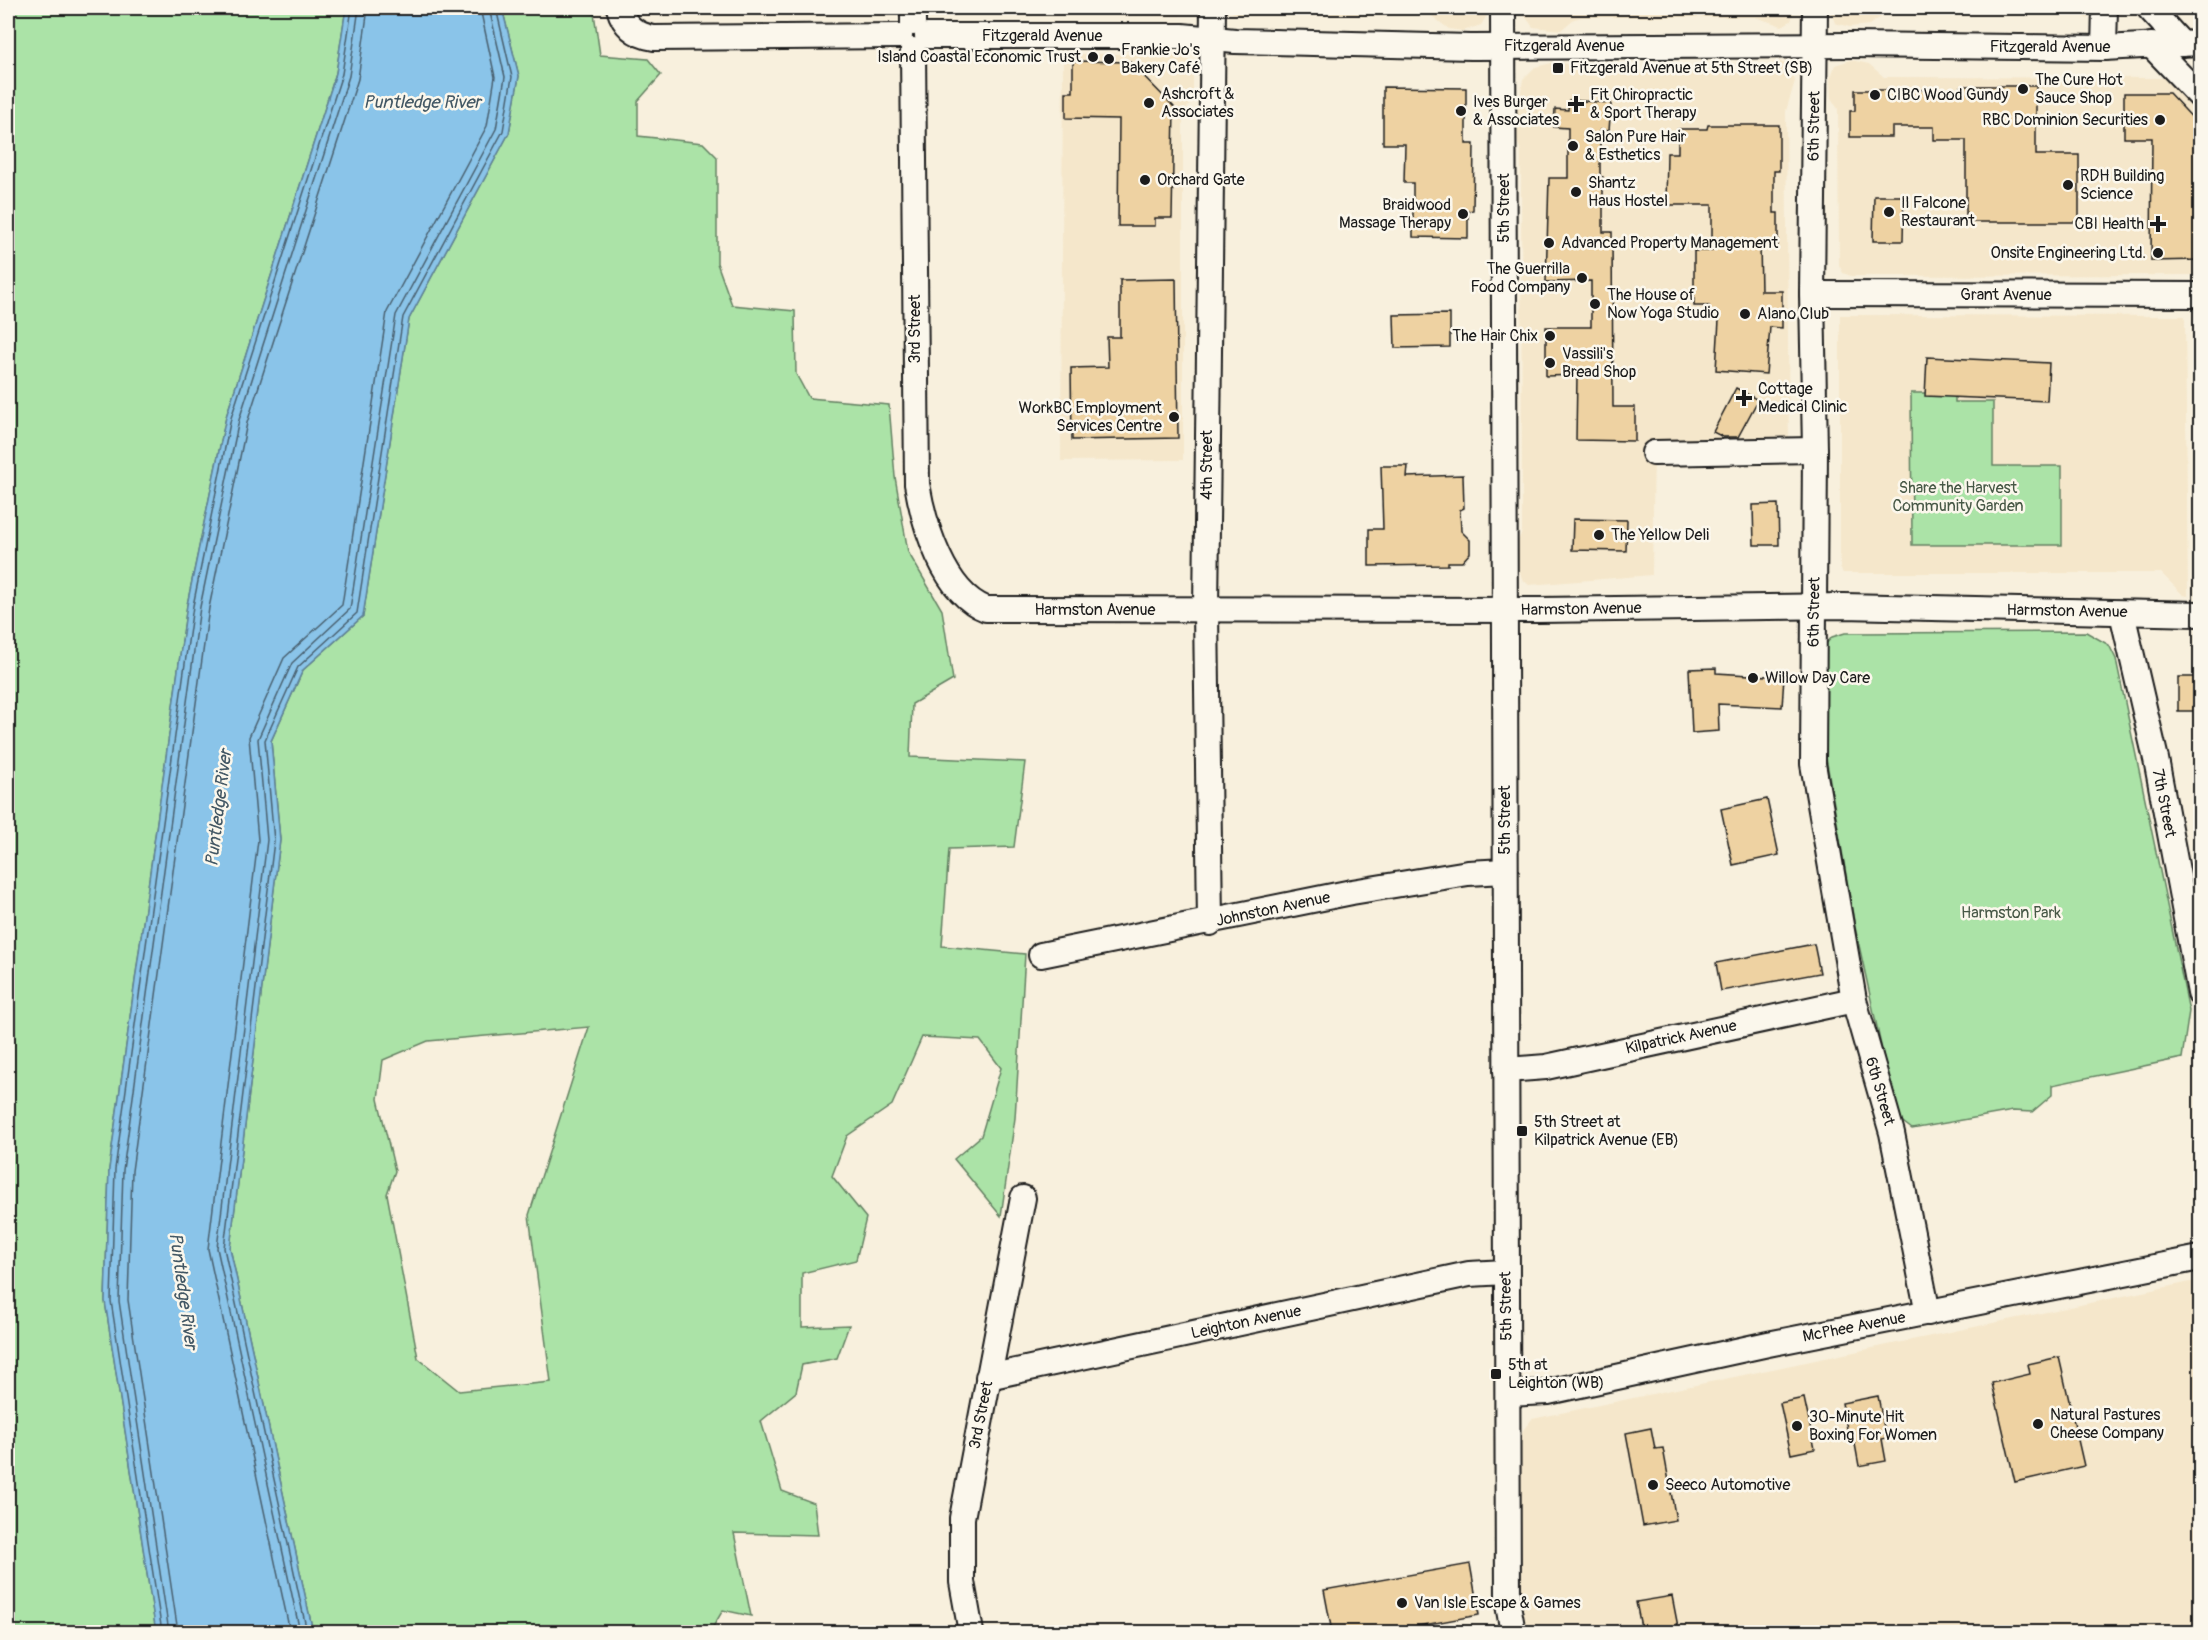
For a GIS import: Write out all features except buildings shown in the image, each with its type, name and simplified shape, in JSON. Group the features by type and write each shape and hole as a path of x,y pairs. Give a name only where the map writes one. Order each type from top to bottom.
{"street":[{"name":"4th Street","path":"1210,923 1206,610 1210,102 1213,8"},
{"name":"5th Street","path":"1503,8 1506,1272 1509,1605 1514,1632"},
{"name":"6th Street","path":"1815,8 1812,294 1815,450 1813,764 1854,999 1892,1133 1928,1313"},
{"path":"2104,8 2104,48"},
{"path":"2150,8 2191,44"},
{"name":"Fitzgerald Avenue","path":"620,11 631,29 641,35 654,38 913,30 1182,36 1380,45 2104,48 2191,44"},
{"name":"3rd Street","path":"913,30 917,484 926,525 936,550 965,598"},
{"path":"2151,45 2200,96"},
{"name":"Grant Avenue","path":"1812,294 2200,295"},
{"path":"1654,453 1815,450"},
{"name":"Harmston Avenue","path":"965,598 986,609 1505,610 1813,606 2200,614"},
{"name":"7th Street","path":"2122,613 2156,759 2200,993"},
{"name":"Johnston Avenue","path":"1041,955 1210,923 1352,892 1468,873 1505,871"},
{"name":"Kilpatrick Avenue","path":"1506,1070 1546,1067 1854,999"},
{"name":"3rd Street","path":"971,1632 963,1582 962,1518 1023,1198"},
{"name":"McPhee Avenue","path":"1508,1394 1548,1392 2200,1258"},
{"name":"Leighton Avenue","path":"988,1377 1469,1274 1506,1272"}],"shaded area":[{"path":"1062,8 1183,8 1183,12 1180,16 1062,14"},
{"path":"1232,8 1487,8 1486,17 1481,25 1463,31 1449,29 1429,14 1237,14 1232,12"},
{"path":"1519,8 1795,8 1791,21 1782,26 1755,17 1582,17 1574,19 1561,30 1533,27"},
{"path":"1829,8 2094,8 2087,19 2081,14 1887,13 1869,25 1850,27 1835,23"},
{"path":"1063,54 1174,54 1188,58 1193,68 1193,99 1183,115 1183,460 1061,461"},
{"path":"1851,60 1869,64 1884,77 2166,78 2172,81 2200,112 2200,275 1851,276 1843,273 1839,265 1838,109 1831,98 1830,80 1835,65"},
{"path":"1778,61 1791,66 1795,81 1786,111 1789,451 1654,453 1652,575 1529,585 1522,579 1516,559 1516,547 1522,531 1521,151 1515,135 1514,104 1519,104 1523,79 1535,67 1556,62 1566,64 1578,73 1757,72"},
{"path":"1840,315 2185,316 2188,596 2183,595 2161,573 1843,573 1840,568"},
{"path":"2200,1280 2200,1632 1527,1632 1520,1595 1520,1443 1523,1430 1532,1419"}],"green space":[{"path":"8,8 346,8 336,73 226,417 187,605 109,1169 105,1301 156,1632 8,1632"},
{"path":"502,8 563,8 594,13 600,55 648,59 661,75 638,101 638,136 703,143 717,157 717,263 732,305 795,311 796,374 809,398 889,405 895,477 908,552 942,610 953,680 912,704 910,757 1025,762 1014,847 949,849 942,946 1025,954 1015,1118 1001,1216 954,1159 981,1136 1001,1068 980,1040 922,1037 892,1105 847,1136 832,1176 866,1218 856,1260 802,1273 802,1327 849,1325 837,1358 802,1365 796,1392 761,1421 782,1491 814,1503 818,1535 734,1533 751,1616 723,1610 710,1632 313,1632 230,1248 280,840 271,741 303,670 363,616 409,319 509,133 519,76","holes":["589,1027 529,1215 551,1382 459,1391 418,1358 387,1194 395,1171 378,1099 383,1060 428,1041"]},
{"name":"Share the Harvest Community Garden","path":"1911,393 1955,393 1955,402 1993,402 1993,466 2062,466 2062,545 1912,545"},
{"name":"Harmston Park","path":"2086,632 2109,645 2116,659 2189,1011 2182,1058 2052,1085 2052,1095 2032,1112 2013,1111 1912,1129 1899,1119 1895,1109 1855,927 1823,740 1826,644 1832,637 1845,633"}],"water":[{"name":"Puntledge River","path":"346,8 502,8 519,76 509,133 409,319 363,616 303,670 271,741 280,840 230,1248 313,1632 156,1632 105,1301 109,1169 187,605 226,417 336,73"}],"place":[{"name":"Island Coastal Economic Trust","path":"1093,57"},
{"name":"Frankie Jo's Bakery Café","path":"1109,59"},
{"name":"Fitzgerald Avenue at 5th Street (SB)","path":"1558,68"},
{"name":"The Cure Hot Sauce Shop","path":"2023,89"},
{"name":"CIBC Wood Gundy","path":"1875,95"},
{"name":"Ashcroft & Associates","path":"1149,103"},
{"name":"Fit Chiropractic & Sport Therapy","path":"1576,104"},
{"name":"Ives Burger & Associates","path":"1461,111"},
{"name":"RBC Dominion Securities","path":"2160,120"},
{"name":"Salon Pure Hair & Esthetics","path":"1573,146"},
{"name":"Orchard Gate","path":"1145,180"},
{"name":"RDH Building Science","path":"2068,185"},
{"name":"Shantz Haus Hostel","path":"1576,192"},
{"name":"Il Falcone Restaurant","path":"1889,212"},
{"name":"Braidwood Massage Therapy","path":"1463,214"},
{"name":"CBI Health","path":"2158,224"},
{"name":"Advanced Property Management","path":"1549,243"},
{"name":"Onsite Engineering Ltd.","path":"2158,253"},
{"name":"The Guerrilla Food Company","path":"1582,278"},
{"name":"The House of Now Yoga Studio","path":"1595,304"},
{"name":"Alano Club","path":"1745,314"},
{"name":"The Hair Chix","path":"1550,336"},
{"name":"Vassili's Bread Shop","path":"1550,363"},
{"name":"Cottage Medical Clinic","path":"1744,398"},
{"name":"WorkBC Employment Services Centre","path":"1174,417"},
{"name":"The Yellow Deli","path":"1599,535"},
{"name":"Willow Day Care","path":"1753,678"},
{"name":"5th Street at Kilpatrick Avenue (EB)","path":"1522,1131"},
{"name":"5th at Leighton (WB)","path":"1496,1374"},
{"name":"Natural Pastures Cheese Company","path":"2038,1424"},
{"name":"30-Minute Hit Boxing For Women","path":"1797,1426"},
{"name":"Seeco Automotive","path":"1653,1485"},
{"name":"Van Isle Escape & Games","path":"1402,1603"}]}
